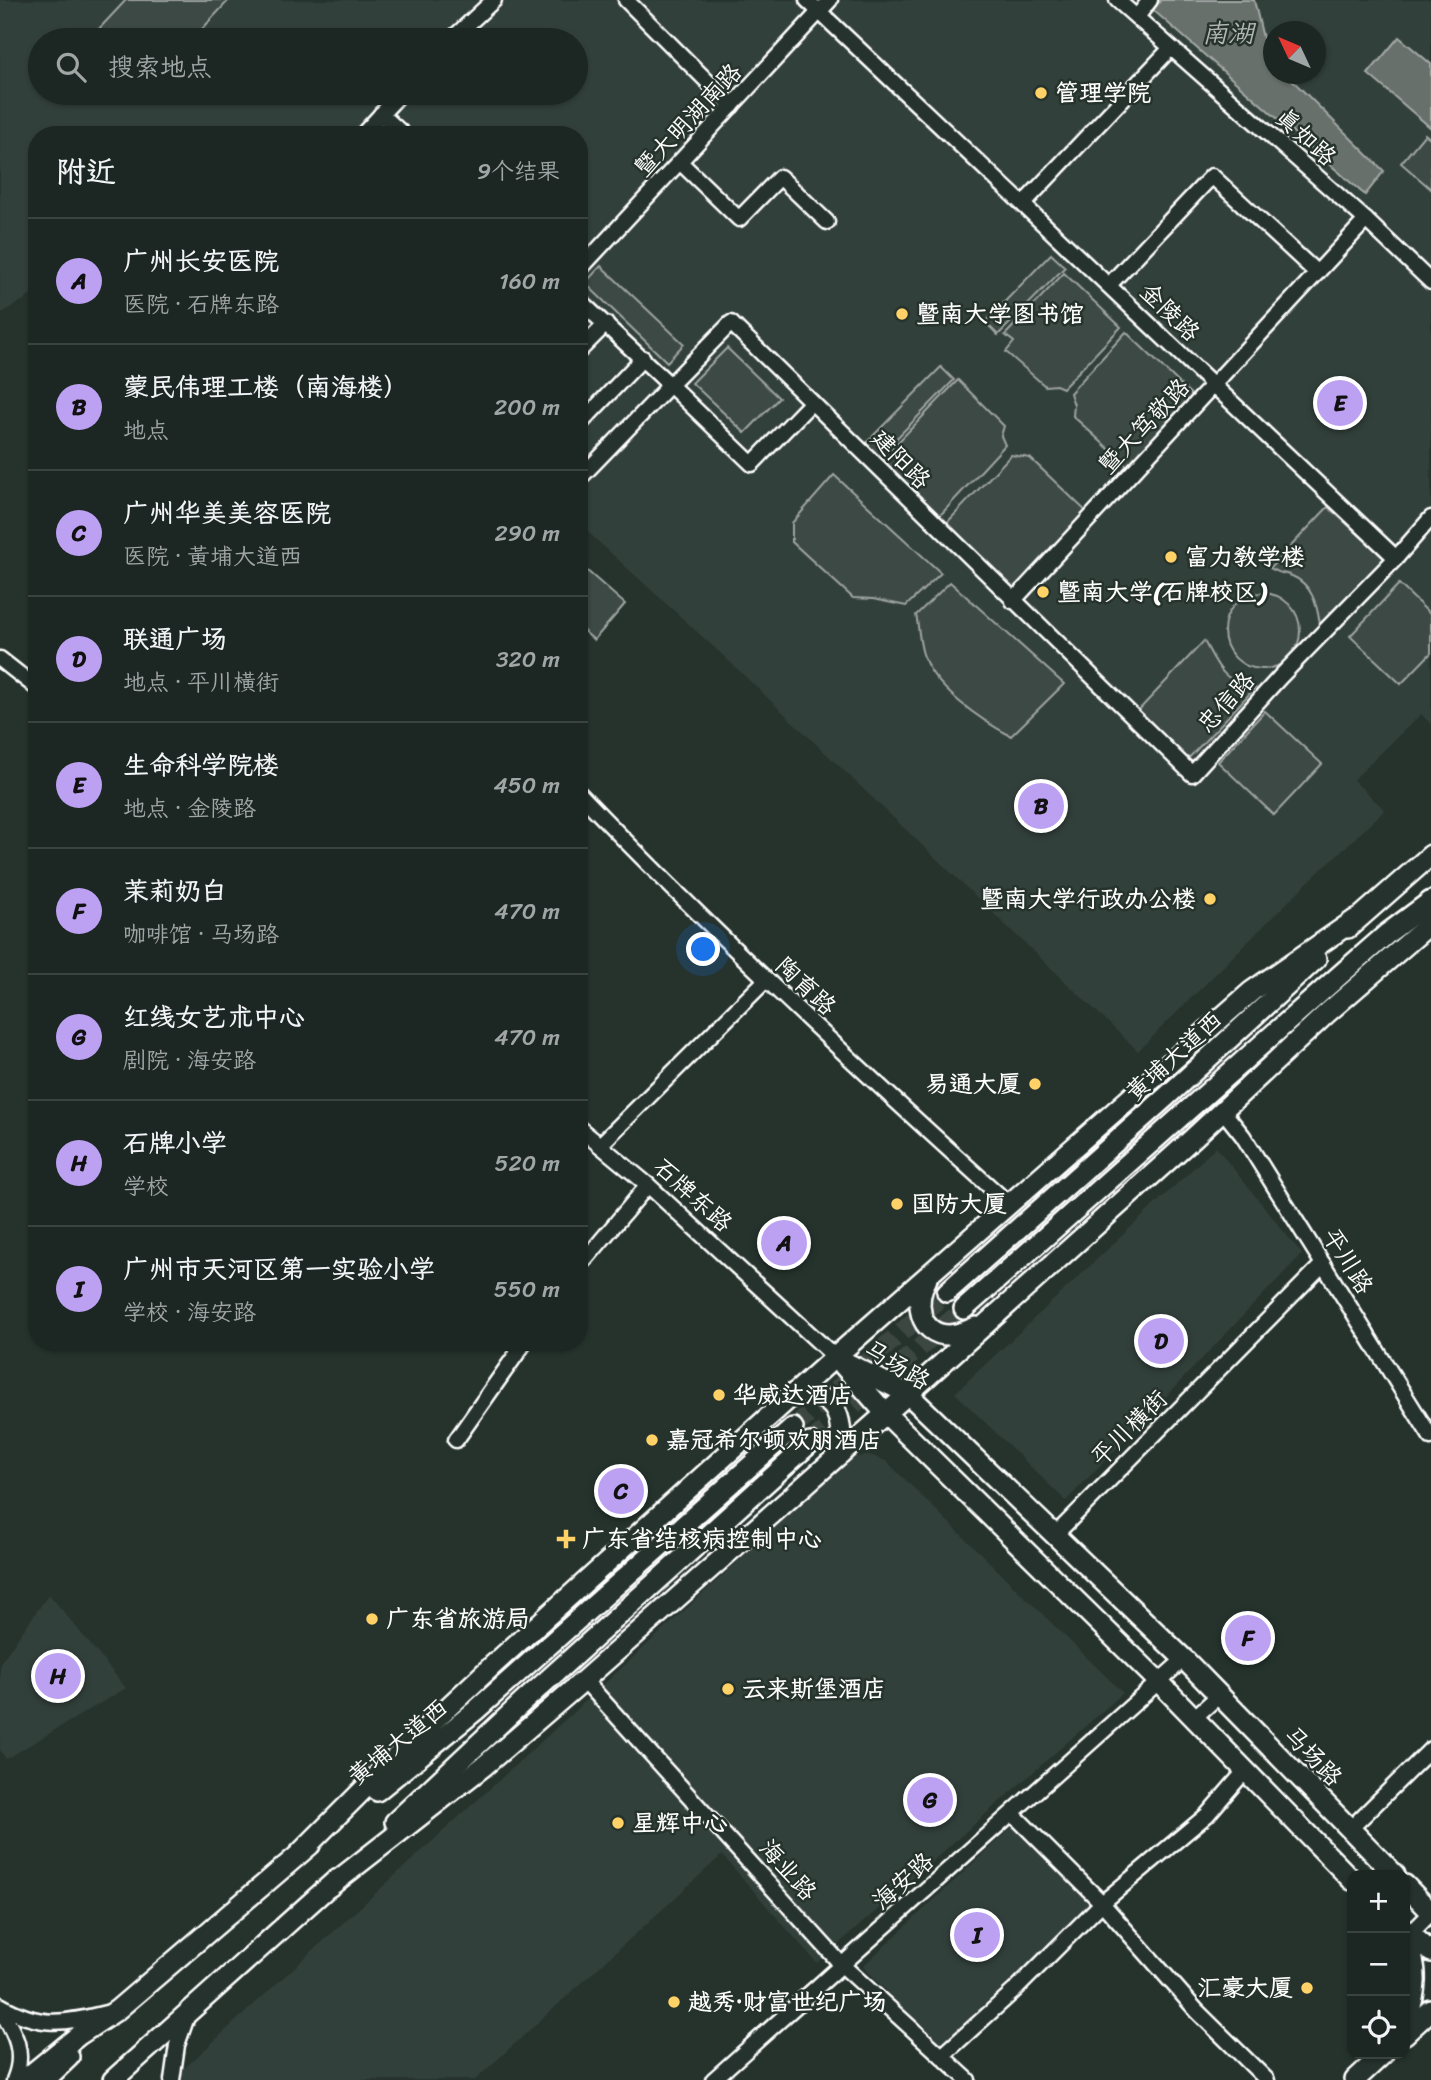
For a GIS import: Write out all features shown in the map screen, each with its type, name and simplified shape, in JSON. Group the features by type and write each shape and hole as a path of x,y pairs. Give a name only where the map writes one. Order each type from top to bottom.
{"main road":[{"name":"黄埔大道西","path":"947,1292 1196,1070 1356,919 1431,855"},
{"name":"黄埔大道西","path":"964,1309 1388,933 1431,901"},
{"path":"301,1852 411,1742 835,1356 1252,991 1356,919"},
{"path":"329,1887 475,1773 584,1680 886,1414 1223,1111 1326,1014 1431,923"},
{"path":"931,1272 921,1288 918,1302 920,1314 927,1325 938,1333 949,1335 961,1334 985,1324"},
{"name":"马场路","path":"835,1356 908,1394 1184,1659 1390,1870"},
{"name":"马场路","path":"835,1356 886,1414 1159,1682 1347,1875"},
{"path":"794,1393 818,1395 831,1404 841,1422 840,1454"},
{"name":"黄埔大道西","path":"24,2080 79,2035 117,2010 301,1852 447,1735 793,1428"},
{"path":"113,2080 329,1887 440,1778 810,1443"},
{"path":"1410,1890 1431,1913"},
{"path":"1410,1936 1431,1952"},
{"path":"1410,1947 1415,1982 1412,2004 1422,2017"},
{"path":"45,2080 117,2010"},
{"path":"1355,2080 1378,2059"}],"street":[{"path":"464,28 494,0"},
{"path":"626,0 732,106"},
{"name":"金陵路","path":"807,0 1396,558"},
{"name":"暨大明湖南路","path":"588,261 830,0"},
{"name":"真如路","path":"1117,0 1366,220 1431,282"},
{"path":"1136,17 1150,0"},
{"path":"1023,204 1171,47"},
{"path":"370,126 390,105"},
{"path":"381,114 394,126"},
{"path":"681,163 739,219 780,177 827,222"},
{"path":"1109,285 1212,176 1317,273"},
{"name":"暨大笃敬路","path":"1013,601 1366,220"},
{"path":"588,308 752,464 811,403"},
{"name":"建阳路","path":"670,385 731,323 1192,774"},
{"path":"588,342 606,324"},
{"path":"588,416 643,358"},
{"path":"588,470 670,385"},
{"path":"1396,558 1431,518"},
{"name":"忠信路","path":"1192,774 1396,558"},
{"path":"3,667 28,682"},
{"name":"陶育路","path":"588,802 766,980 1009,1204"},
{"path":"600,1145 766,980"},
{"name":"平川路","path":"1223,1111 1243,1136 1431,1437"},
{"name":"石牌东路","path":"588,1135 648,1185 835,1356"},
{"path":"588,1256 648,1185"},
{"name":"平川横街","path":"1055,1535 1323,1264"},
{"path":"456,1440 519,1351"},
{"name":"海安路","path":"713,2080 1184,1659"},
{"name":"海业路","path":"584,1680 842,1965 968,2080"},
{"path":"1194,1718 1219,1695"},
{"path":"1350,1829 1431,1749"},
{"path":"942,2056 1015,1990 1102,1903 1208,1815 1245,1771"},
{"path":"1013,1814 1102,1903 1198,2011 1267,2080"},
{"path":"1408,1933 1431,1913"},
{"path":"0,2007 37,2022 59,2023 117,2010"},
{"path":"0,2007 19,2045 21,2058 14,2080"},
{"path":"172,2080 177,2045 190,2011"}],"shaded area":[{"name":"暨南大学(石牌校区)","path":"0,0 1431,0 1431,724 1421,714 1353,780 1385,810 1308,882 1138,1051 729,661 588,532 588,126 28,126 28,297 0,314"},
{"path":"126,0 229,0 203,28 100,28"},
{"path":"1425,134 1431,139 1431,189 1401,163"},
{"path":"1051,254 1065,267 998,335 985,322"},
{"path":"601,266 684,344 667,362 588,286 588,280"},
{"path":"1064,273 1121,327 1063,388 1056,385 1045,386 1006,352 1014,342 1005,335"},
{"path":"1126,332 1198,401 1133,471 1073,416 1074,405 1070,393"},
{"path":"727,348 779,398 745,433 692,383"},
{"path":"941,367 954,380 877,458 864,445"},
{"path":"958,380 1004,426 1001,436 1005,445 933,523 875,466"},
{"path":"1011,455 1030,458 1091,516 1013,601 940,530"},
{"path":"834,475 941,573 906,606 853,598 792,542 792,523"},
{"path":"1328,507 1385,558 1320,624 1315,603 1304,584 1292,576 1270,568"},
{"path":"588,572 625,604 594,640 588,635"},
{"path":"950,582 1064,684 1011,736 959,702 936,679 923,654 916,615"},
{"path":"1399,584 1431,615 1431,653 1401,684 1350,636"},
{"path":"1262,593 1277,596 1289,604 1297,616 1300,631 1297,646 1289,658 1277,666 1262,669 1247,666 1235,658 1227,646 1224,631 1227,616 1235,604 1247,596"},
{"path":"1204,641 1222,672 1235,682 1255,688 1185,762 1136,713"},
{"path":"1265,711 1322,764 1274,815 1218,762"},
{"path":"1216,1147 1302,1254 1066,1501 955,1393"},
{"path":"869,1455 886,1461 1123,1693 817,1963 722,1855 475,2080 178,2080 177,2075 851,1458"},
{"path":"49,1594 126,1688 6,1759 0,1750 0,1663"},
{"path":"1014,1825 1092,1905 939,2046 863,1966"}],"water":[{"name":"南湖","path":"1161,0 1254,0 1263,38 1263,84 1296,84 1384,171 1365,195 1153,10"},
{"path":"1399,37 1431,64 1431,128 1368,74"}],"tunnel":[{"path":"793,1428 947,1292"},
{"path":"810,1443 964,1309"}],"place":[{"name":"管理学院","path":"1041,93"},
{"name":"暨南大学图书馆","path":"902,314"},
{"name":"生命科学院楼","path":"1340,403"},
{"name":"富力教学楼","path":"1171,557"},
{"name":"暨南大学(石牌校区)","path":"1043,592"},
{"name":"蒙民伟理工楼（南海楼）","path":"1041,806"},
{"name":"暨南大学行政办公楼","path":"1210,899"},
{"name":"易通大厦","path":"1035,1084"},
{"name":"国防大厦","path":"897,1204"},
{"name":"广州长安医院","path":"784,1243"},
{"name":"联通广场","path":"1161,1341"},
{"name":"华威达酒店","path":"719,1395"},
{"name":"嘉冠希尔顿欢朋酒店","path":"652,1440"},
{"name":"广州华美美容医院","path":"621,1491"},
{"name":"广东省结核病控制中心","path":"566,1539"},
{"name":"广东省旅游局","path":"372,1619"},
{"name":"茉莉奶白","path":"1248,1638"},
{"name":"石牌小学","path":"58,1676"},
{"name":"云来斯堡酒店","path":"728,1689"},
{"name":"红线女艺术中心","path":"930,1800"},
{"name":"星辉中心","path":"618,1823"},
{"name":"广州市天河区第一实验小学","path":"977,1935"},
{"name":"汇豪大厦","path":"1307,1988"},
{"name":"越秀·财富世纪广场","path":"674,2002"}]}
